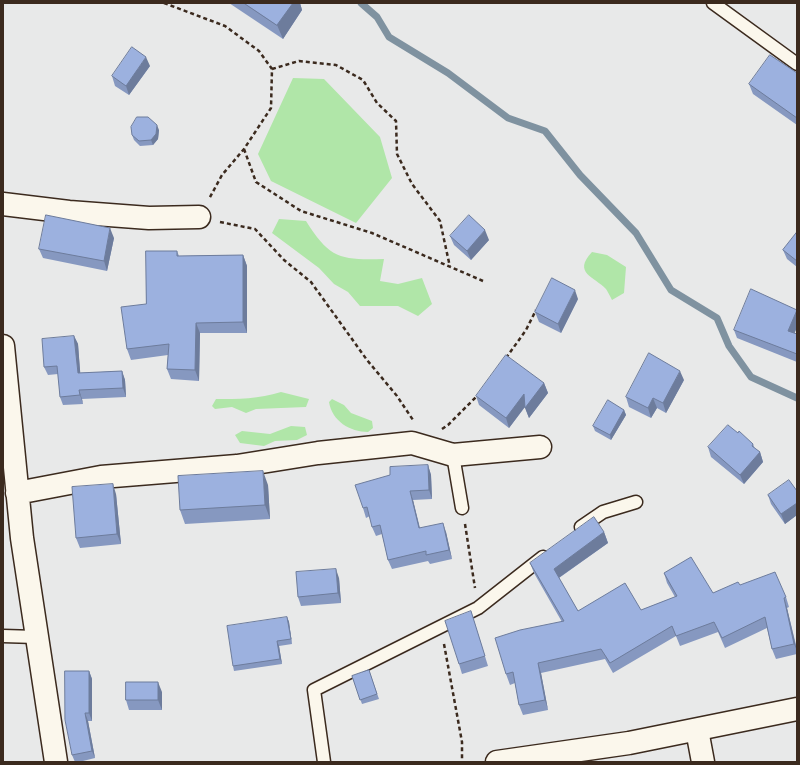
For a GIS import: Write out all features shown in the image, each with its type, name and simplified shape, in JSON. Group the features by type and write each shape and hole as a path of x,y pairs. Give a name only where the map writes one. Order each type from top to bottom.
{"street":[{"path":"3,204 69,212 149,218 198,217"},
{"path":"3,346 17,493 36,636 56,762"},
{"path":"17,493 101,477 237,466 318,453 412,443 453,455 540,447"},
{"path":"497,762 629,743 797,709"},
{"path":"697,730 703,762"}],"lane":[{"path":"713,3 797,64"},
{"path":"453,455 462,508"},
{"path":"572,533 603,512 636,502"},
{"path":"324,762 314,690 478,608 522,572 555,548"},
{"path":"3,636 36,636"}],"path":[{"path":"164,3 225,26 259,50 272,69 271,108 244,149 222,175 198,217 255,229 284,260 311,282 367,360 397,396 417,426"},
{"path":"272,69 299,61 328,64 336,65 363,80 377,103 396,121 397,154 412,184 440,221 450,267"},
{"path":"244,149 256,182 301,211 372,233 483,281"},
{"path":"504,360 526,330 539,305"},
{"path":"437,432 448,425 478,395"},
{"path":"462,508 478,608"},
{"path":"441,626 462,742 462,762"}],"green space":[{"path":"293,78 324,79 380,137 392,178 356,223 271,181 258,154"},
{"path":"279,219 306,221 322,243 338,255 357,259 384,259 380,281 398,284 422,278 432,304 418,316 398,306 360,306 348,292 334,284 319,268 272,233"},
{"path":"592,252 607,255 626,267 624,293 612,300 606,289 587,274 584,265 586,259"},
{"path":"281,392 309,399 306,407 256,409 246,413 232,407 215,409 212,406 216,399 240,399"},
{"path":"332,399 344,405 351,413 372,421 373,428 368,432 355,430 343,424 334,415 331,409 329,402"},
{"path":"291,426 305,427 307,435 297,440 275,441 264,446 240,443 235,435 242,431 270,434"}],"building":[{"path":"244,3 293,3 277,25"},
{"path":"132,47 146,57 126,86 112,76"},
{"path":"770,55 797,73 797,118 749,84"},
{"path":"137,117 148,117 157,125 156,134 151,140 139,141 132,135 131,127"},
{"path":"46,215 110,228 104,261 39,249"},
{"path":"469,215 485,230 467,251 450,236"},
{"path":"797,232 797,261 783,250"},
{"path":"146,251 177,251 177,256 243,255 243,322 196,323 195,370 167,369 169,344 127,349 121,307 146,304"},
{"path":"552,278 575,290 558,324 535,312"},
{"path":"751,289 797,310 788,331 797,334 797,354 734,330"},
{"path":"74,336 78,373 122,371 123,388 79,390 80,395 60,397 57,366 44,367 42,339"},
{"path":"649,353 680,371 663,403 653,398 648,408 626,397"},
{"path":"506,355 544,383 525,408 524,394 506,418 476,396"},
{"path":"608,400 624,410 610,435 593,426"},
{"path":"728,425 738,433 739,431 753,444 752,446 760,452 740,475 708,447"},
{"path":"428,465 429,490 410,491 419,528 443,523 449,550 426,555 426,551 388,560 380,525 372,527 367,507 363,508 355,485 390,475 390,467"},
{"path":"263,471 265,505 180,510 178,476"},
{"path":"789,480 797,491 797,503 781,514 768,495"},
{"path":"113,484 117,534 76,538 72,487"},
{"path":"594,517 604,532 554,569 578,611 625,583 641,610 677,596 664,573 691,557 713,593 738,582 740,585 775,572 786,597 784,598 794,644 772,649 765,617 722,638 714,622 676,636 672,626 610,663 601,649 538,663 545,700 519,705 513,672 506,674 495,638 520,630 564,621 530,563"},
{"path":"336,569 338,593 298,597 296,572"},
{"path":"471,611 485,656 459,664 445,621"},
{"path":"287,617 291,639 277,641 280,659 233,666 227,626"},
{"path":"369,670 377,694 360,700 352,676"},
{"path":"65,671 89,671 89,713 85,713 92,751 72,755 65,720"},
{"path":"126,682 158,682 158,700 126,700"}],"waterway":[{"path":"361,3 377,17 389,37 448,73 508,118 545,131 580,175 636,233 671,290 717,318 729,346 751,377 797,398"}]}
